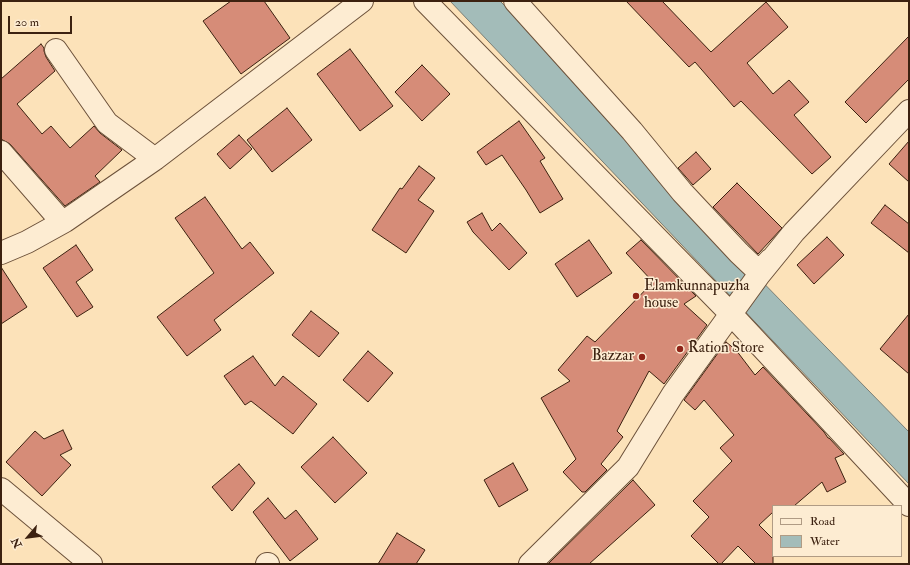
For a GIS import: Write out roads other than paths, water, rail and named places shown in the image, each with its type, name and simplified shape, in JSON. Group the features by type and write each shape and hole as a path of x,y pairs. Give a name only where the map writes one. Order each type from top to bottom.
{"street":[{"path":"1,253 27,242 62,222 155,159 362,1"},
{"path":"425,1 731,314 909,505"},
{"path":"515,1 632,131 682,192 739,253 759,272 794,232 909,111"},
{"path":"56,50 107,123 155,159"},
{"path":"1,152 62,222"},
{"path":"530,564 628,467 673,394 760,275 794,232"},
{"path":"1,489 91,564"}],"water":[{"path":"450,1 500,1 548,49 702,220 909,432 909,484"}],"place":[{"name":"Elamkunnapuzha house","path":"636,296"},
{"name":"Ration Store","path":"680,349"},
{"name":"Bazzar","path":"642,357"}]}
